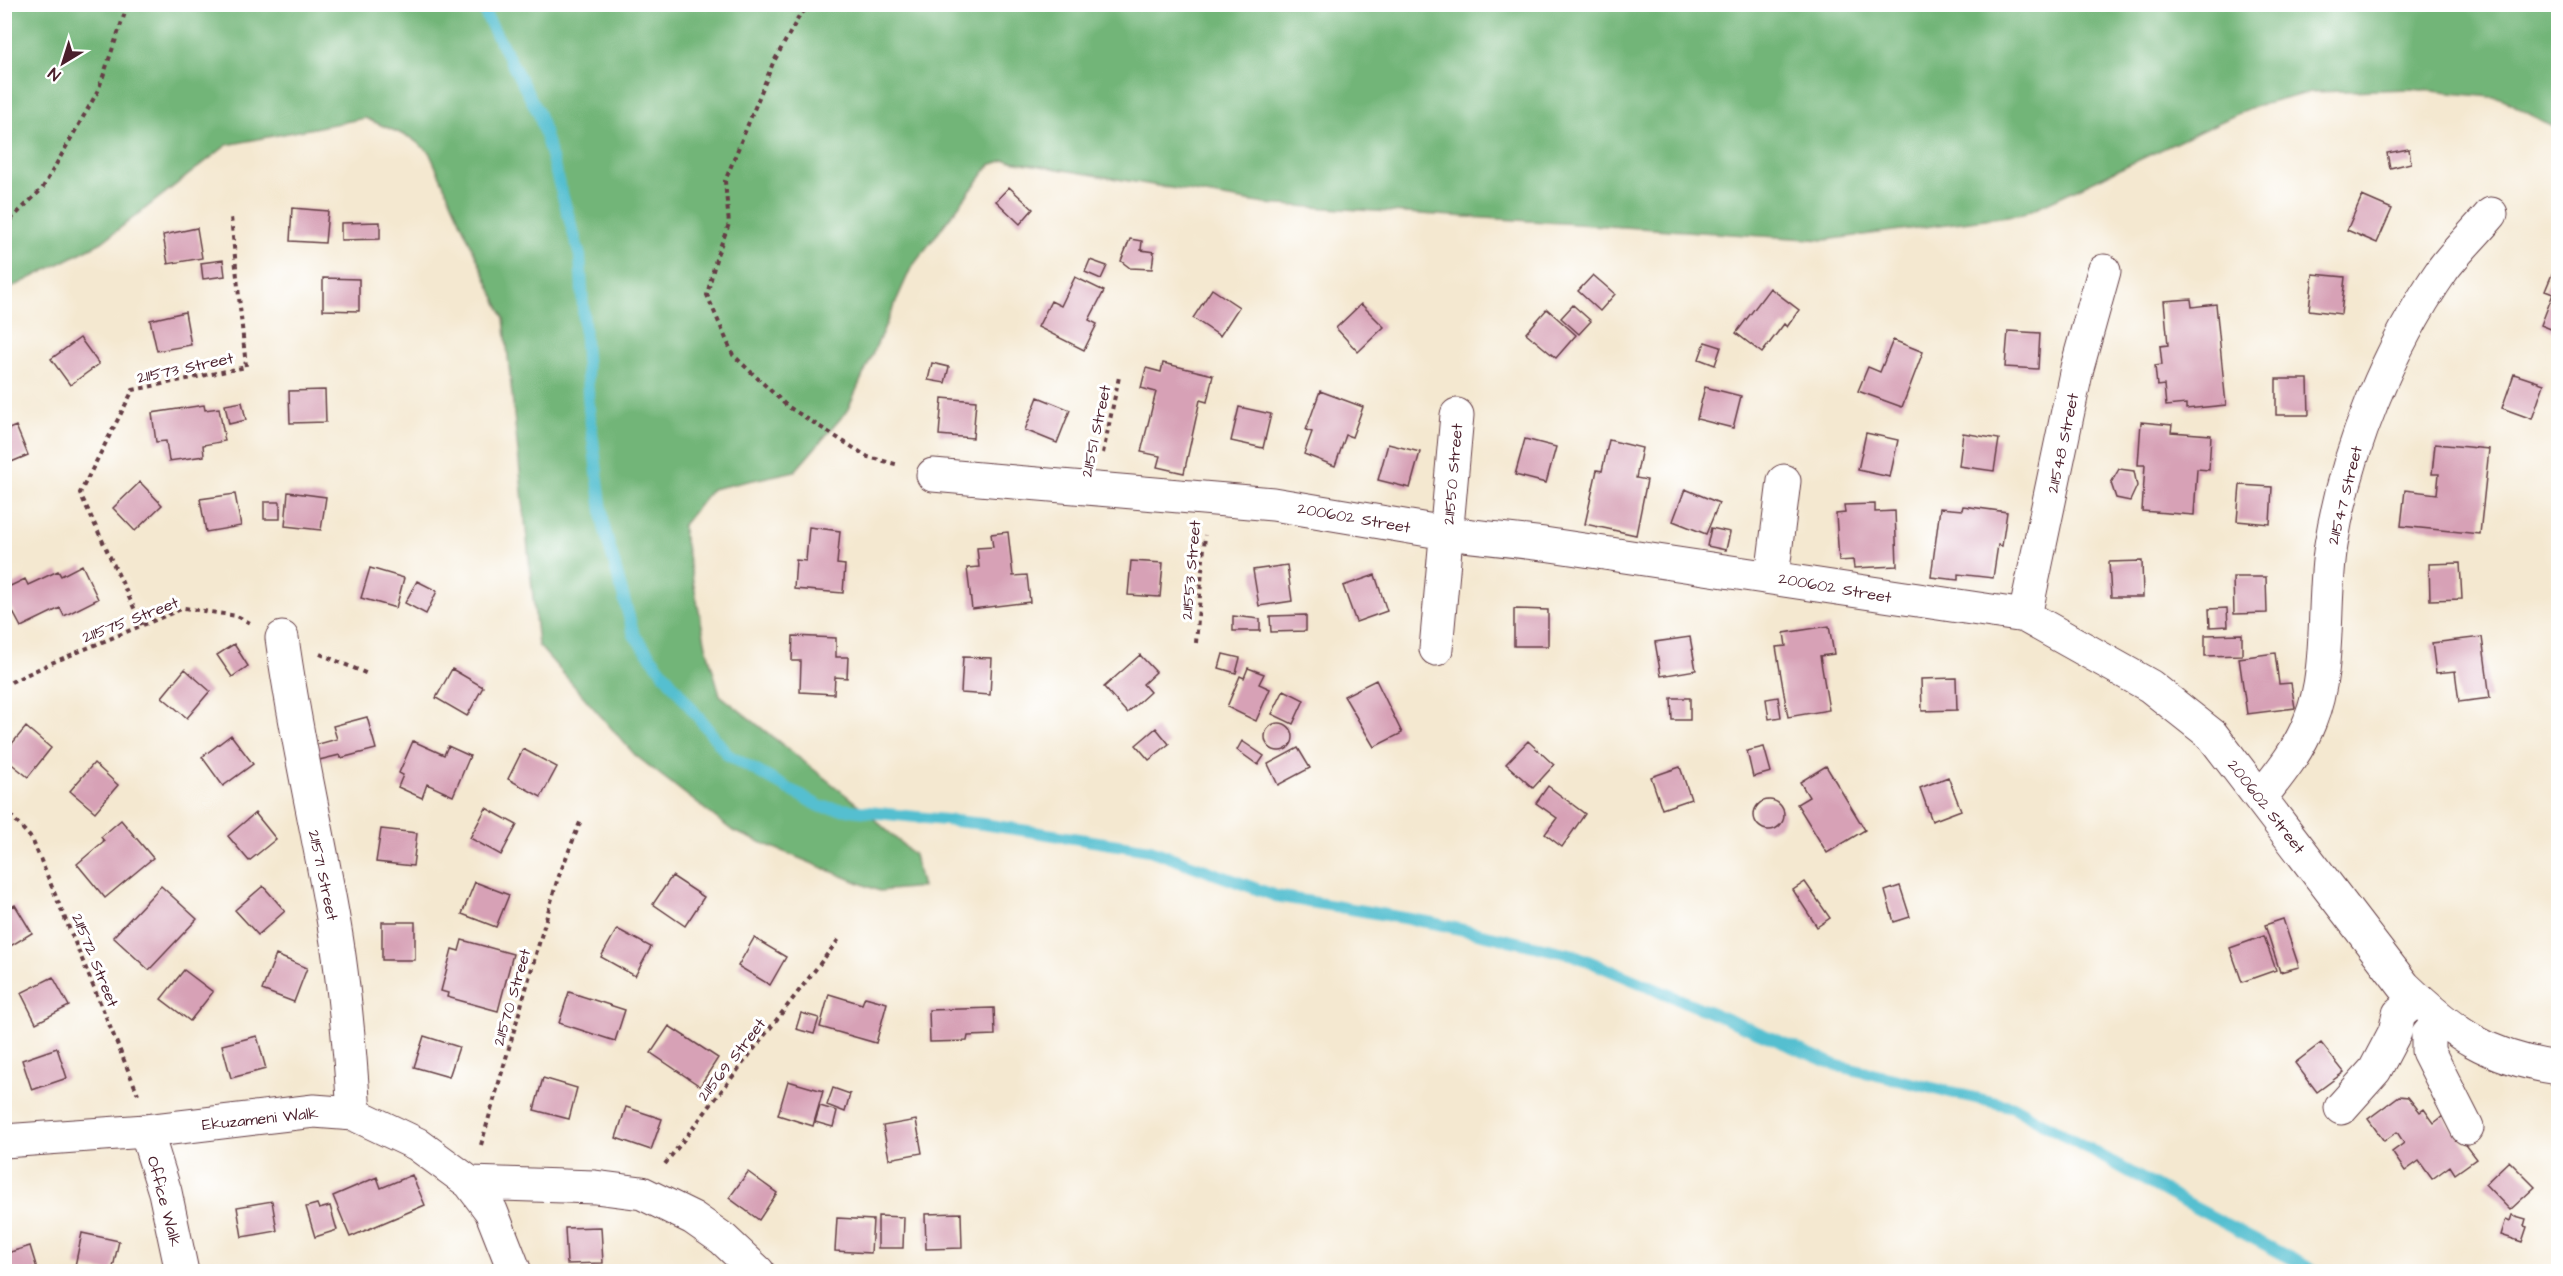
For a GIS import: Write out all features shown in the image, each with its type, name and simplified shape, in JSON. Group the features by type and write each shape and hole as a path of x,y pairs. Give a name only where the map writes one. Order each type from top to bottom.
{"street":[{"name":"211547 Street","path":"2261,797 2290,762 2311,720 2319,688 2330,546 2356,446 2413,315 2445,267 2492,214"},
{"name":"211548 Street","path":"2025,615 2077,368 2104,271"},
{"name":"211550 Street","path":"1436,649 1457,414"},
{"name":"200602 Street","path":"933,475 1273,504 1446,533 1772,577 1863,593 2025,615 2150,687 2212,735 2404,986 2429,1010 2494,1053 2526,1063 2559,1068"},
{"path":"1772,577 1784,481"},
{"name":"211571 Street","path":"282,638 290,701 334,923 347,1017 354,1114"},
{"path":"2341,1108 2375,1070 2395,1032 2399,1014 2429,1010 2428,1051 2467,1128"},
{"name":"Ekuzameni Walk","path":"4,1141 146,1131 314,1111 354,1114 417,1144 470,1183 491,1211 515,1272"},
{"name":"Office Walk","path":"146,1131 165,1192 182,1272"},
{"path":"470,1183 595,1186 642,1193 693,1218 723,1239 758,1272"}],"path":[{"path":"4,226 42,189 98,91 128,4"},
{"path":"812,4 800,15 773,63 725,181 729,224 717,255 707,295 733,355 787,406 868,457 933,475"},
{"name":"211573 Street","path":"142,625 80,493 133,390 246,367 231,217"},
{"name":"211551 Street","path":"1096,489 1119,377"},
{"name":"211553 Street","path":"1196,643 1208,498"},
{"name":"211575 Street","path":"4,688 11,682 48,664 184,608 237,616 282,638 368,674"},
{"name":"211572 Street","path":"4,808 32,839 138,1096 146,1131"},
{"name":"211570 Street","path":"470,1183 557,881 581,820"},
{"name":"211569 Street","path":"642,1193 839,939"}],"green space":[{"path":"5,4 2558,4 2558,130 2501,98 2411,89 2311,92 2250,108 2023,214 1825,240 1265,204 1005,160 990,165 911,268 847,411 795,471 712,489 682,526 706,646 720,695 861,807 914,855 922,887 879,891 733,831 635,755 538,645 504,318 429,152 411,138 365,118 227,145 102,242 5,291"}],"building":[{"path":"2409,149 2411,163 2390,168 2387,153"},
{"path":"1009,187 1033,209 1020,224 996,201"},
{"path":"2362,196 2392,209 2377,243 2347,230"},
{"path":"292,208 328,211 325,243 290,241"},
{"path":"380,222 380,239 341,240 341,223"},
{"path":"197,228 202,258 168,264 163,235"},
{"path":"1130,239 1142,241 1141,250 1154,252 1152,269 1130,268 1121,261"},
{"path":"223,260 225,276 203,279 201,263"},
{"path":"1090,260 1107,266 1101,279 1085,272"},
{"path":"2555,267 2558,269 2558,332 2541,325 2553,294 2545,291"},
{"path":"2313,274 2345,277 2341,314 2309,310"},
{"path":"1593,275 1615,294 1600,311 1578,291"},
{"path":"1075,277 1104,291 1089,320 1097,324 1084,350 1038,327 1051,301 1061,306"},
{"path":"323,278 359,279 359,311 323,310"},
{"path":"1770,288 1799,310 1787,327 1784,324 1762,353 1736,333"},
{"path":"1212,289 1239,307 1220,336 1193,318"},
{"path":"2191,299 2192,307 2216,304 2226,405 2186,409 2186,404 2166,406 2164,385 2157,386 2155,366 2162,365 2160,346 2168,345 2164,301"},
{"path":"1361,304 1384,327 1358,352 1336,328"},
{"path":"1573,305 1591,321 1579,334 1561,318"},
{"path":"1547,309 1576,335 1556,358 1526,333"},
{"path":"185,312 191,345 157,351 150,320"},
{"path":"2008,331 2040,333 2038,369 2005,367"},
{"path":"80,338 99,364 70,385 51,359"},
{"path":"1893,340 1923,352 1902,407 1858,391 1868,367 1880,372"},
{"path":"1705,342 1721,347 1715,365 1699,359"},
{"path":"932,363 949,367 945,383 928,380"},
{"path":"1163,363 1213,375 1207,402 1200,400 1184,473 1157,467 1160,456 1141,452 1156,392 1141,388 1146,368 1161,372"},
{"path":"2514,374 2544,384 2532,419 2502,408"},
{"path":"2276,379 2308,379 2309,415 2276,415"},
{"path":"1705,387 1741,396 1733,428 1697,419"},
{"path":"325,390 326,422 290,423 289,391"},
{"path":"1320,391 1363,407 1352,437 1346,435 1335,466 1304,454 1312,432 1306,430"},
{"path":"1038,397 1070,410 1057,443 1025,430"},
{"path":"942,398 976,401 973,438 939,435"},
{"path":"242,402 246,420 229,424 225,405"},
{"path":"204,405 205,410 219,408 225,441 203,445 204,456 169,461 166,441 156,442 152,413"},
{"path":"1239,407 1271,414 1263,448 1231,441"},
{"path":"2141,422 2172,425 2171,432 2211,435 2209,470 2197,469 2194,515 2142,511 2145,465 2138,465"},
{"path":"16,426 28,455 4,465 4,431"},
{"path":"1866,433 1898,440 1890,477 1858,470"},
{"path":"1963,433 1999,439 1994,471 1959,466"},
{"path":"1525,439 1556,447 1546,483 1515,475"},
{"path":"1609,440 1642,448 1636,478 1647,480 1636,535 1585,524 1597,470 1602,471"},
{"path":"1388,444 1420,452 1410,488 1378,480"},
{"path":"2435,444 2489,449 2480,534 2401,526 2405,490 2437,494 2439,474 2432,474"},
{"path":"2119,469 2134,471 2137,486 2130,501 2116,498 2111,483"},
{"path":"140,482 162,505 135,531 113,508"},
{"path":"2240,485 2272,487 2270,524 2237,521"},
{"path":"1685,489 1719,503 1706,534 1673,521"},
{"path":"288,492 326,497 321,530 285,526"},
{"path":"235,494 241,526 206,532 200,499"},
{"path":"264,502 280,502 280,519 264,519"},
{"path":"1875,504 1875,512 1895,511 1897,566 1854,568 1853,560 1839,561 1836,514 1845,513 1844,505"},
{"path":"1963,506 2007,512 2002,546 1998,545 1993,578 1958,574 1958,580 1931,577 1940,508 1962,510"},
{"path":"809,527 840,531 837,564 845,565 843,593 794,589 796,560 806,561"},
{"path":"1711,528 1730,532 1726,550 1707,546"},
{"path":"1008,532 1013,576 1027,575 1030,602 972,609 967,568 979,567 977,548 993,547 991,534"},
{"path":"1131,561 1163,563 1160,597 1128,595"},
{"path":"2142,561 2143,597 2111,597 2109,562"},
{"path":"2460,563 2462,599 2430,600 2429,564"},
{"path":"82,565 98,599 64,616 60,608 21,627 4,595 4,589 25,579 28,585 58,571 61,576"},
{"path":"1287,565 1292,601 1259,606 1253,570"},
{"path":"370,568 404,578 396,608 361,598"},
{"path":"1375,575 1387,611 1356,622 1343,586"},
{"path":"2233,577 2266,577 2267,613 2234,614"},
{"path":"417,581 437,591 426,614 405,603"},
{"path":"2227,608 2228,626 2210,627 2209,609"},
{"path":"1514,609 1548,610 1548,646 1514,646"},
{"path":"1306,615 1306,631 1271,632 1270,616"},
{"path":"1233,616 1260,619 1260,631 1233,631"},
{"path":"1829,626 1834,654 1820,656 1829,710 1788,717 1776,647 1786,646 1784,633"},
{"path":"2242,634 2242,655 2205,656 2205,635"},
{"path":"793,636 836,638 836,657 848,657 847,678 835,677 834,694 800,692 801,661 792,661"},
{"path":"1690,637 1696,670 1661,676 1655,642"},
{"path":"2482,637 2490,698 2459,702 2455,671 2436,673 2432,643"},
{"path":"234,644 248,666 232,677 217,655"},
{"path":"2275,653 2279,684 2291,683 2295,708 2247,714 2239,658"},
{"path":"1223,654 1240,658 1236,673 1219,668"},
{"path":"1140,655 1156,672 1143,684 1150,692 1127,713 1104,687"},
{"path":"963,657 992,658 990,695 961,693"},
{"path":"1248,668 1264,674 1259,684 1270,689 1256,721 1227,707 1240,676 1244,678"},
{"path":"185,669 210,691 187,718 162,697"},
{"path":"452,669 483,687 467,716 436,698"},
{"path":"1956,678 1957,710 1922,711 1921,679"},
{"path":"1376,680 1402,733 1374,747 1344,696"},
{"path":"1284,690 1304,700 1293,724 1272,714"},
{"path":"1778,697 1781,717 1769,719 1766,699"},
{"path":"1671,698 1690,698 1690,720 1672,720"},
{"path":"367,717 376,749 341,758 340,755 319,760 315,745 337,739 333,726"},
{"path":"1279,723 1289,727 1293,737 1289,747 1279,751 1269,747 1265,737 1269,727"},
{"path":"26,727 51,748 28,777 4,758 4,753"},
{"path":"1156,728 1169,744 1149,760 1136,745"},
{"path":"231,735 253,764 223,786 202,757"},
{"path":"413,741 444,755 448,746 470,756 453,796 427,784 422,798 398,787 403,775 399,773"},
{"path":"1242,741 1264,756 1258,765 1237,750"},
{"path":"1528,741 1554,765 1533,788 1506,764"},
{"path":"1764,747 1771,772 1753,777 1747,751"},
{"path":"1298,748 1310,768 1278,785 1268,764"},
{"path":"523,749 557,767 541,797 508,779"},
{"path":"94,763 118,785 95,812 70,791"},
{"path":"1826,766 1865,830 1827,853 1797,804 1809,797 1800,782"},
{"path":"1680,767 1691,799 1662,809 1651,777"},
{"path":"1948,777 1961,810 1932,821 1920,788"},
{"path":"1548,786 1585,814 1562,847 1545,834 1557,818 1536,803"},
{"path":"1769,800 1779,805 1784,815 1779,825 1769,830 1759,825 1754,815 1759,805"},
{"path":"486,808 517,825 501,855 470,838"},
{"path":"255,813 276,839 249,861 228,836"},
{"path":"121,820 153,858 105,898 77,864 104,841 101,837"},
{"path":"381,829 417,833 413,866 376,862"},
{"path":"672,876 704,897 685,926 653,904"},
{"path":"475,882 509,895 496,927 462,914"},
{"path":"1805,882 1830,918 1817,927 1793,890"},
{"path":"161,886 197,919 149,970 113,937"},
{"path":"263,886 285,911 258,935 235,910"},
{"path":"1900,886 1910,917 1894,922 1885,891"},
{"path":"15,905 32,933 4,950 4,911"},
{"path":"2283,919 2299,967 2280,972 2265,925"},
{"path":"382,922 415,922 415,960 382,960"},
{"path":"617,929 651,947 635,976 601,957"},
{"path":"2264,936 2276,970 2242,982 2230,948"},
{"path":"754,938 786,957 770,985 738,966"},
{"path":"462,940 513,954 498,1011 447,997 448,993 441,991 452,949 459,951"},
{"path":"276,955 307,968 294,1002 262,990"},
{"path":"184,970 213,992 190,1021 161,999"},
{"path":"53,977 69,1006 36,1023 21,993"},
{"path":"569,992 625,1010 615,1041 559,1023"},
{"path":"829,994 862,1004 865,997 887,1003 876,1043 820,1027"},
{"path":"994,1008 995,1035 968,1036 967,1041 930,1042 929,1010"},
{"path":"801,1013 819,1018 814,1034 796,1029"},
{"path":"669,1026 718,1058 700,1086 651,1053"},
{"path":"257,1036 266,1069 231,1078 222,1045"},
{"path":"424,1036 459,1047 449,1077 414,1067"},
{"path":"2321,1043 2344,1072 2317,1092 2295,1063"},
{"path":"57,1048 67,1078 32,1090 22,1060"},
{"path":"543,1078 577,1088 569,1119 534,1110"},
{"path":"788,1081 823,1091 813,1126 778,1115"},
{"path":"833,1088 850,1094 845,1112 827,1105"},
{"path":"2399,1096 2408,1097 2420,1112 2424,1109 2434,1123 2443,1116 2476,1159 2455,1174 2450,1166 2432,1179 2419,1161 2405,1171 2392,1152 2404,1143 2397,1132 2384,1141 2368,1119"},
{"path":"820,1106 837,1111 833,1127 815,1122"},
{"path":"626,1107 662,1119 651,1150 616,1138"},
{"path":"916,1120 922,1153 889,1159 883,1126"},
{"path":"2509,1161 2535,1187 2510,1210 2485,1184"},
{"path":"748,1172 777,1193 759,1220 729,1198"},
{"path":"412,1175 425,1205 350,1237 333,1196 377,1177 381,1188"},
{"path":"272,1201 277,1231 242,1237 237,1207"},
{"path":"317,1204 319,1209 330,1206 337,1230 315,1237 306,1207"},
{"path":"961,1213 962,1248 926,1249 925,1214"},
{"path":"2512,1215 2526,1219 2524,1226 2527,1227 2522,1242 2501,1235 2506,1219 2510,1221"},
{"path":"878,1216 904,1217 903,1248 878,1248"},
{"path":"837,1218 873,1220 871,1253 835,1251"},
{"path":"601,1227 603,1263 567,1264 565,1228"},
{"path":"82,1233 119,1241 112,1272 75,1266"},
{"path":"30,1246 38,1272 4,1272 4,1254"}],"waterway":[{"path":"480,4 539,114 580,256 589,409 604,527 634,635 728,755 821,807 983,824 1150,850 1276,896 1433,923 1574,955 1838,1066 2014,1107 2169,1194 2317,1272"}]}
